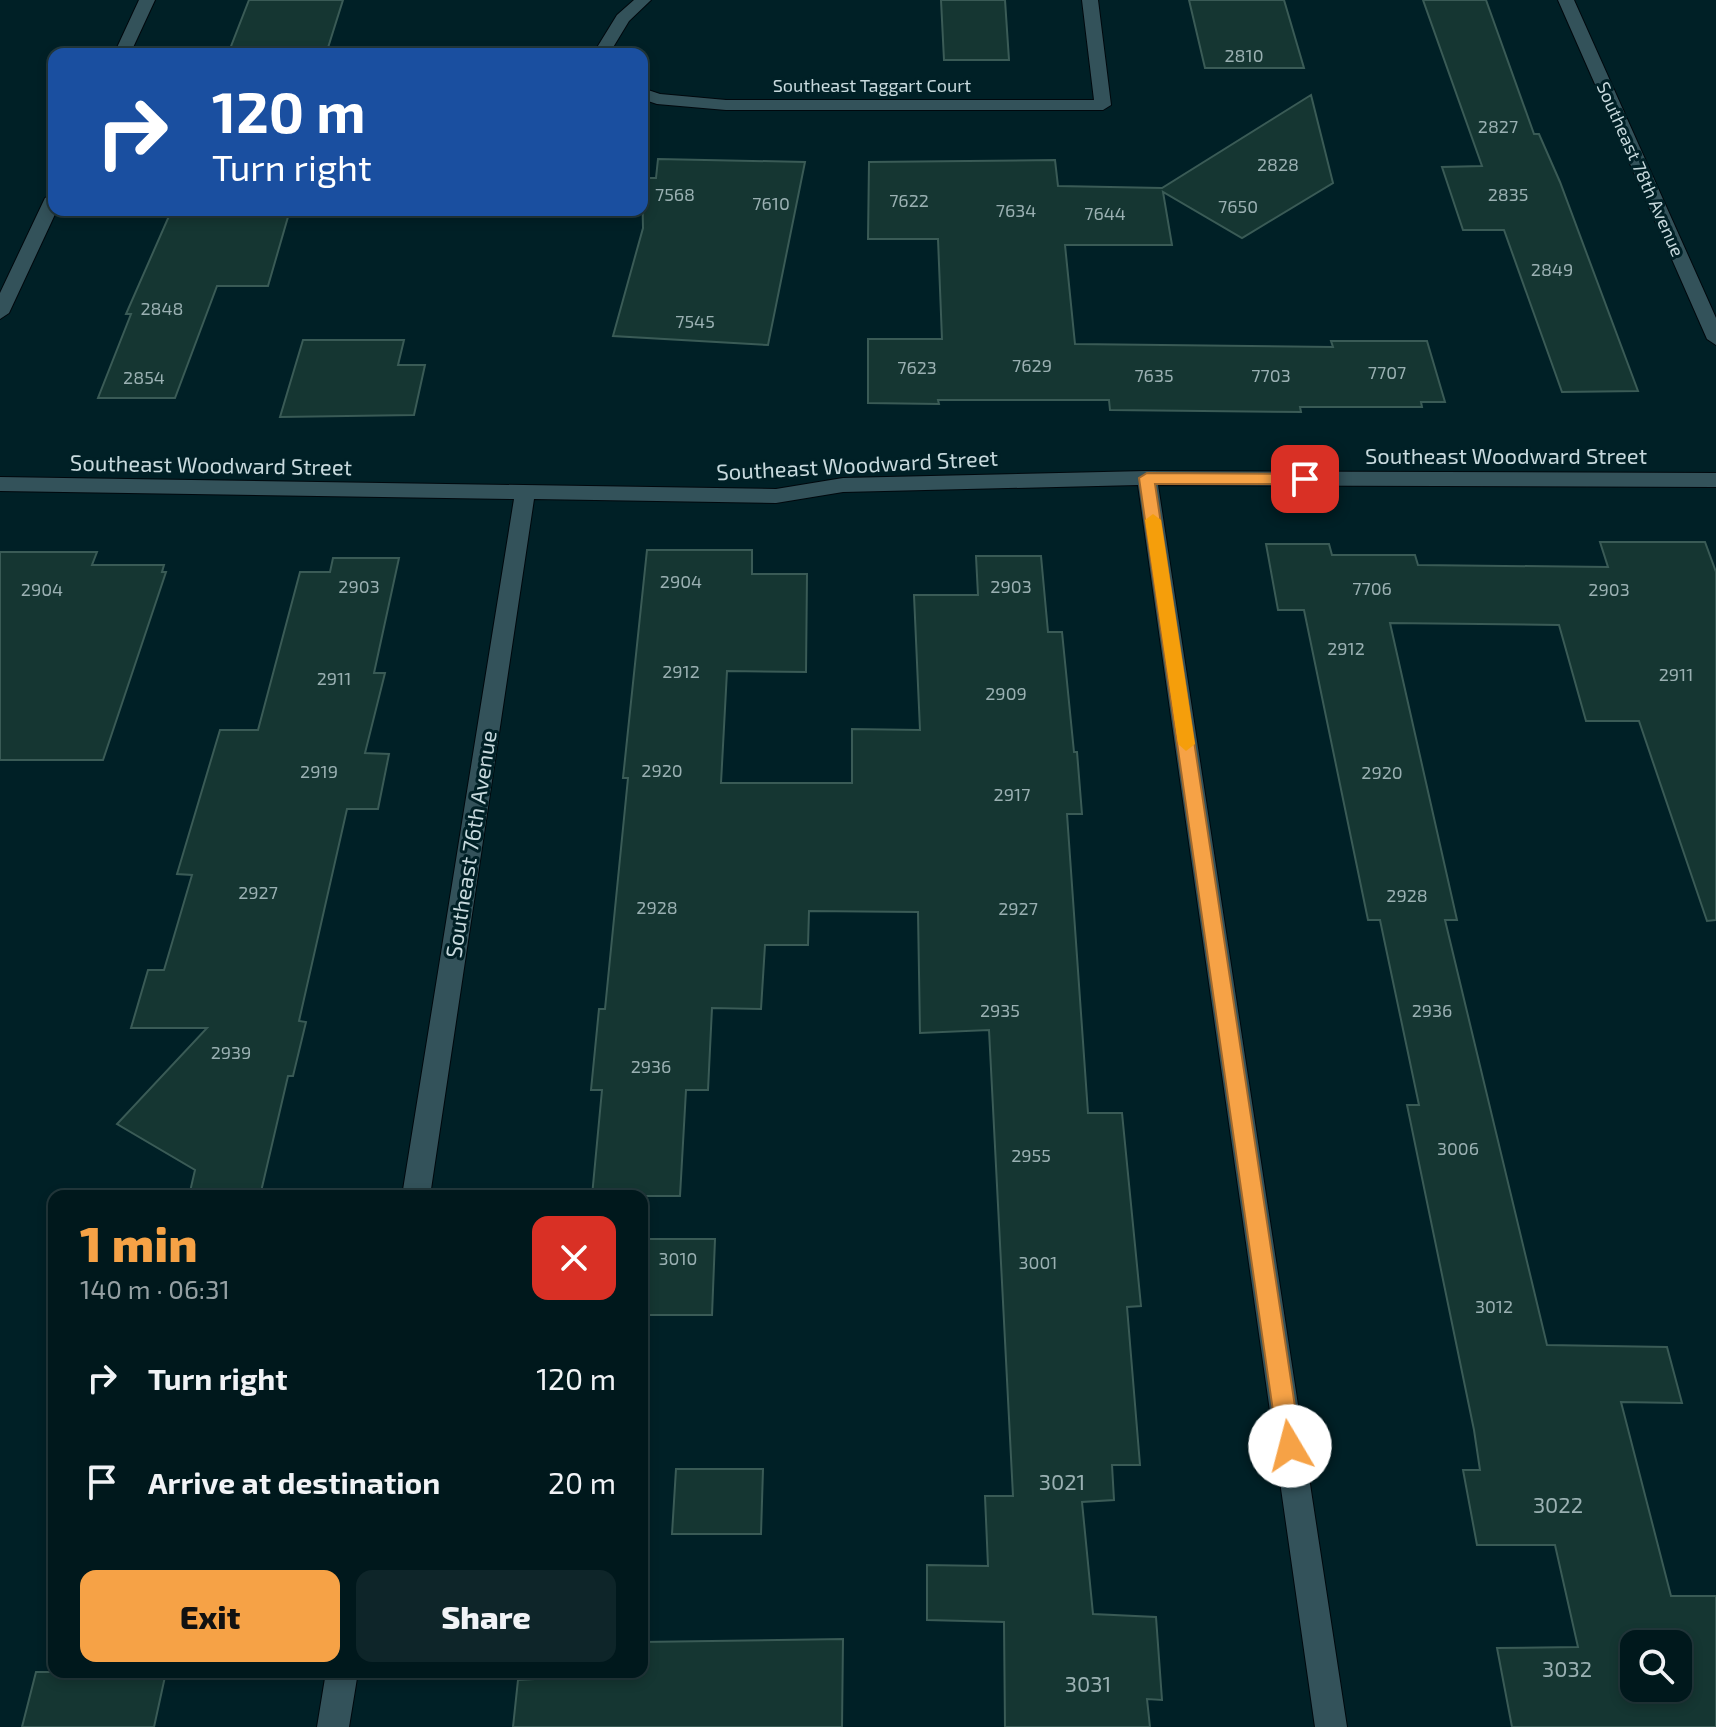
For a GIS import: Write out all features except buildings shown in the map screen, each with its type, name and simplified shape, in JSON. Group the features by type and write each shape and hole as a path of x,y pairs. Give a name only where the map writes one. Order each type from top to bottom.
{"street":[{"path":"125,48 147,0"},
{"path":"605,48 623,18 643,0"},
{"name":"Southeast Taggart Court","path":"648,95 657,99 726,105 1103,105 1090,0"},
{"name":"Southeast 78th Avenue","path":"1566,0 1716,339"},
{"path":"0,313 48,211"},
{"path":"1147,478 1331,1727"},
{"name":"Southeast Woodward Street","path":"0,484 776,496 843,485 1147,478 1716,480"},
{"name":"Southeast 76th Avenue","path":"417,1190 525,493"},
{"path":"333,1727 341,1678"}],"slow traffic":[{"path":"1153,520 1186,744"}],"route":[{"path":"1290,1446 1147,478 1305,479"}]}
